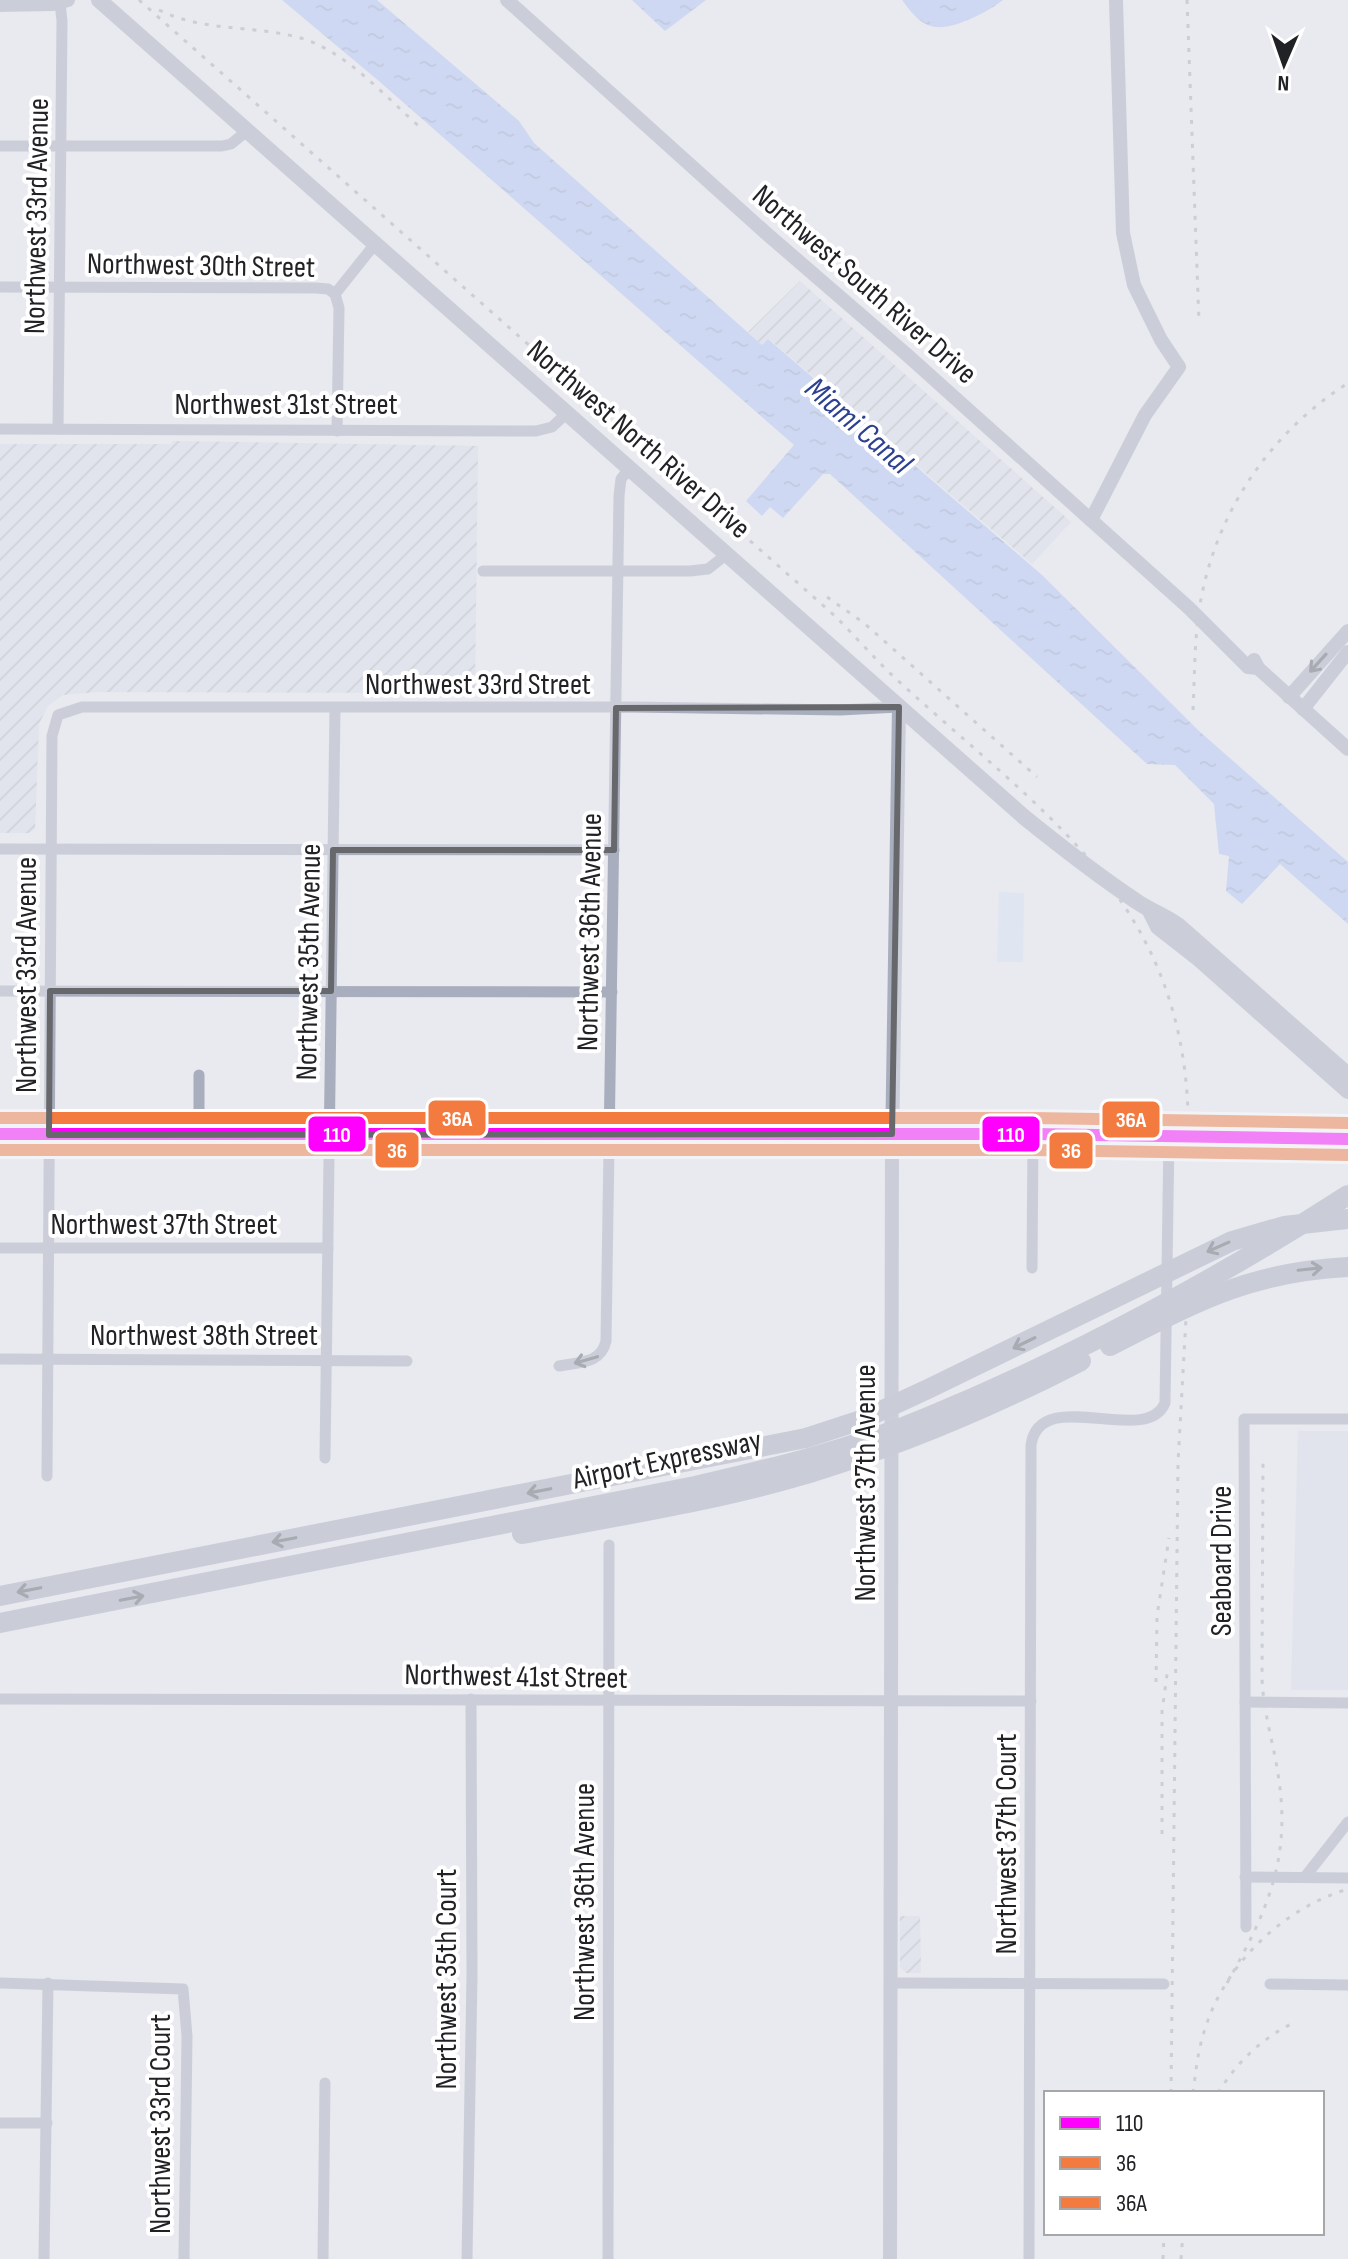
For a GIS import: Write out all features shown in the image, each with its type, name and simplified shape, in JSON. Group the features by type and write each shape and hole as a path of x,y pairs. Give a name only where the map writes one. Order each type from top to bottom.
{"highway":[{"path":"0,1134 1346,1135"},
{"path":"0,1623 257,1573 445,1549 748,1489 926,1425 1077,1356 1219,1282 1348,1195"},
{"path":"1324,1210 1348,1204"},
{"name":"Airport Expressway","path":"0,1596 806,1438 861,1420 1232,1241 1284,1226 1348,1219"},
{"path":"1219,1282 1348,1267"}],"main road":[{"name":"Northwest North River Drive","path":"99,0 1024,817 1150,911 1158,927 1348,1075"},
{"name":"Northwest North River Drive","path":"1292,1034 1348,1091"}],"street":[{"name":"Northwest South River Drive","path":"507,0 1189,608 1248,667 1258,668 1348,749"},
{"path":"1091,520 1145,415 1179,367 1161,340 1128,265 1123,233 1116,0"},
{"path":"0,5 64,2"},
{"name":"Northwest 33rd Avenue","path":"58,429 64,2"},
{"path":"0,146 222,146 231,144 248,130"},
{"name":"Northwest 30th Street","path":"0,287 316,288 328,289 335,294 375,244"},
{"path":"335,294 339,308 337,431"},
{"name":"Northwest 31st Street","path":"0,429 536,431 552,427 567,413"},
{"name":"Northwest 36th Avenue","path":"559,1366 591,1360 603,1351 606,1341 619,487 630,468"},
{"path":"483,571 699,571 714,566 727,554"},
{"path":"1289,697 1348,631"},
{"path":"1303,709 1348,652"},
{"name":"Northwest 33rd Street","path":"58,715 82,707 840,710 899,707"},
{"name":"Northwest 37th Avenue","path":"890,2259 892,1134 899,707"},
{"name":"Northwest 35th Avenue","path":"325,1458 335,708"},
{"name":"Northwest 33rd Avenue","path":"47,1476 52,736 58,715"},
{"path":"0,849 614,850"},
{"path":"0,991 612,992"},
{"path":"199,1075 199,1135"},
{"path":"1032,1268 1033,1134"},
{"name":"Northwest 37th Court","path":"1029,2259 1031,1451 1037,1430 1045,1422 1059,1418 1145,1419 1163,1408 1169,1136"},
{"name":"Northwest 37th Street","path":"0,1248 328,1248"},
{"name":"Northwest 38th Street","path":"0,1359 407,1361"},
{"name":"Seaboard Drive","path":"1246,1927 1244,1419 1348,1419"},
{"name":"Northwest 36th Avenue","path":"608,2259 609,1545"},
{"name":"Northwest 41st Street","path":"0,1699 1031,1701"},
{"name":"Northwest 35th Court","path":"467,2259 472,1975 471,1699"},
{"path":"1245,1702 1348,1703"},
{"path":"1305,1877 1348,1822"},
{"path":"1245,1877 1348,1878"},
{"path":"0,1983 48,1983 44,2259"},
{"name":"Northwest 33rd Court","path":"48,1983 183,1989 187,2036 184,2259"},
{"path":"890,1983 1164,1984"},
{"path":"1270,1984 1348,1985"},
{"path":"323,2259 325,2083"},
{"path":"0,2123 47,2123"}],"highlighted area":[{"path":"899,707 892,1134 49,1135 50,991 331,991 333,850 614,850 616,708"}],"shaded area":[{"path":"800,281 1071,522 1032,564 769,339 762,345 748,332"},
{"path":"172,441 478,446 475,693 97,692 63,695 48,706 39,724 35,829 29,833 0,833 0,444 172,444"},
{"path":"999,892 1024,893 1023,962 997,962"},
{"path":"1298,1431 1348,1431 1348,1690 1291,1690"},
{"path":"900,1916 920,1916 921,1973 906,1973 900,1967"}],"water":[{"name":"Miami Canal","path":"282,0 377,0 519,121 534,143 762,345 768,339 1042,575 1199,731 1348,862 1348,924 1280,864 1242,904 1226,891 1229,856 1219,854 1214,804 1175,765 1147,764 830,474 823,474 783,518 770,507 762,516 746,501 794,445"},
{"path":"632,0 706,0 665,31"},
{"path":"902,0 1003,0 962,22 937,27 921,21"}],"railway":[{"path":"139,0 835,616 894,677 1048,816 1092,864 1130,915 1159,972 1179,1037 1188,1113"},
{"path":"1187,0 1199,322"},
{"path":"159,10 193,22 280,33 315,43 364,75 421,128"},
{"path":"1193,710 1199,608 1210,562 1236,501 1274,448 1296,424 1348,383"},
{"path":"827,597 864,623 1037,777"},
{"path":"1171,2091 1178,1463 1186,1318"},
{"path":"1227,1983 1264,1908 1279,1858 1282,1832 1278,1774 1262,1677 1263,1458"},
{"path":"1156,1682 1157,1616 1169,1538"},
{"path":"1162,1834 1162,1712 1168,1667"},
{"path":"1193,2091 1206,2026 1228,1980 1243,1960 1280,1924 1302,1909 1348,1889"},
{"path":"1219,2091 1251,2052 1295,2022"},
{"path":"1163,2259 1164,2235"},
{"path":"1181,2259 1183,2235"}],"transit line":[{"name":"36A","path":"0,1118 1033,1118 1348,1123"},
{"name":"110","path":"0,1134 1033,1134 1348,1139"},
{"name":"36","path":"0,1150 1033,1150 1348,1155"}]}
